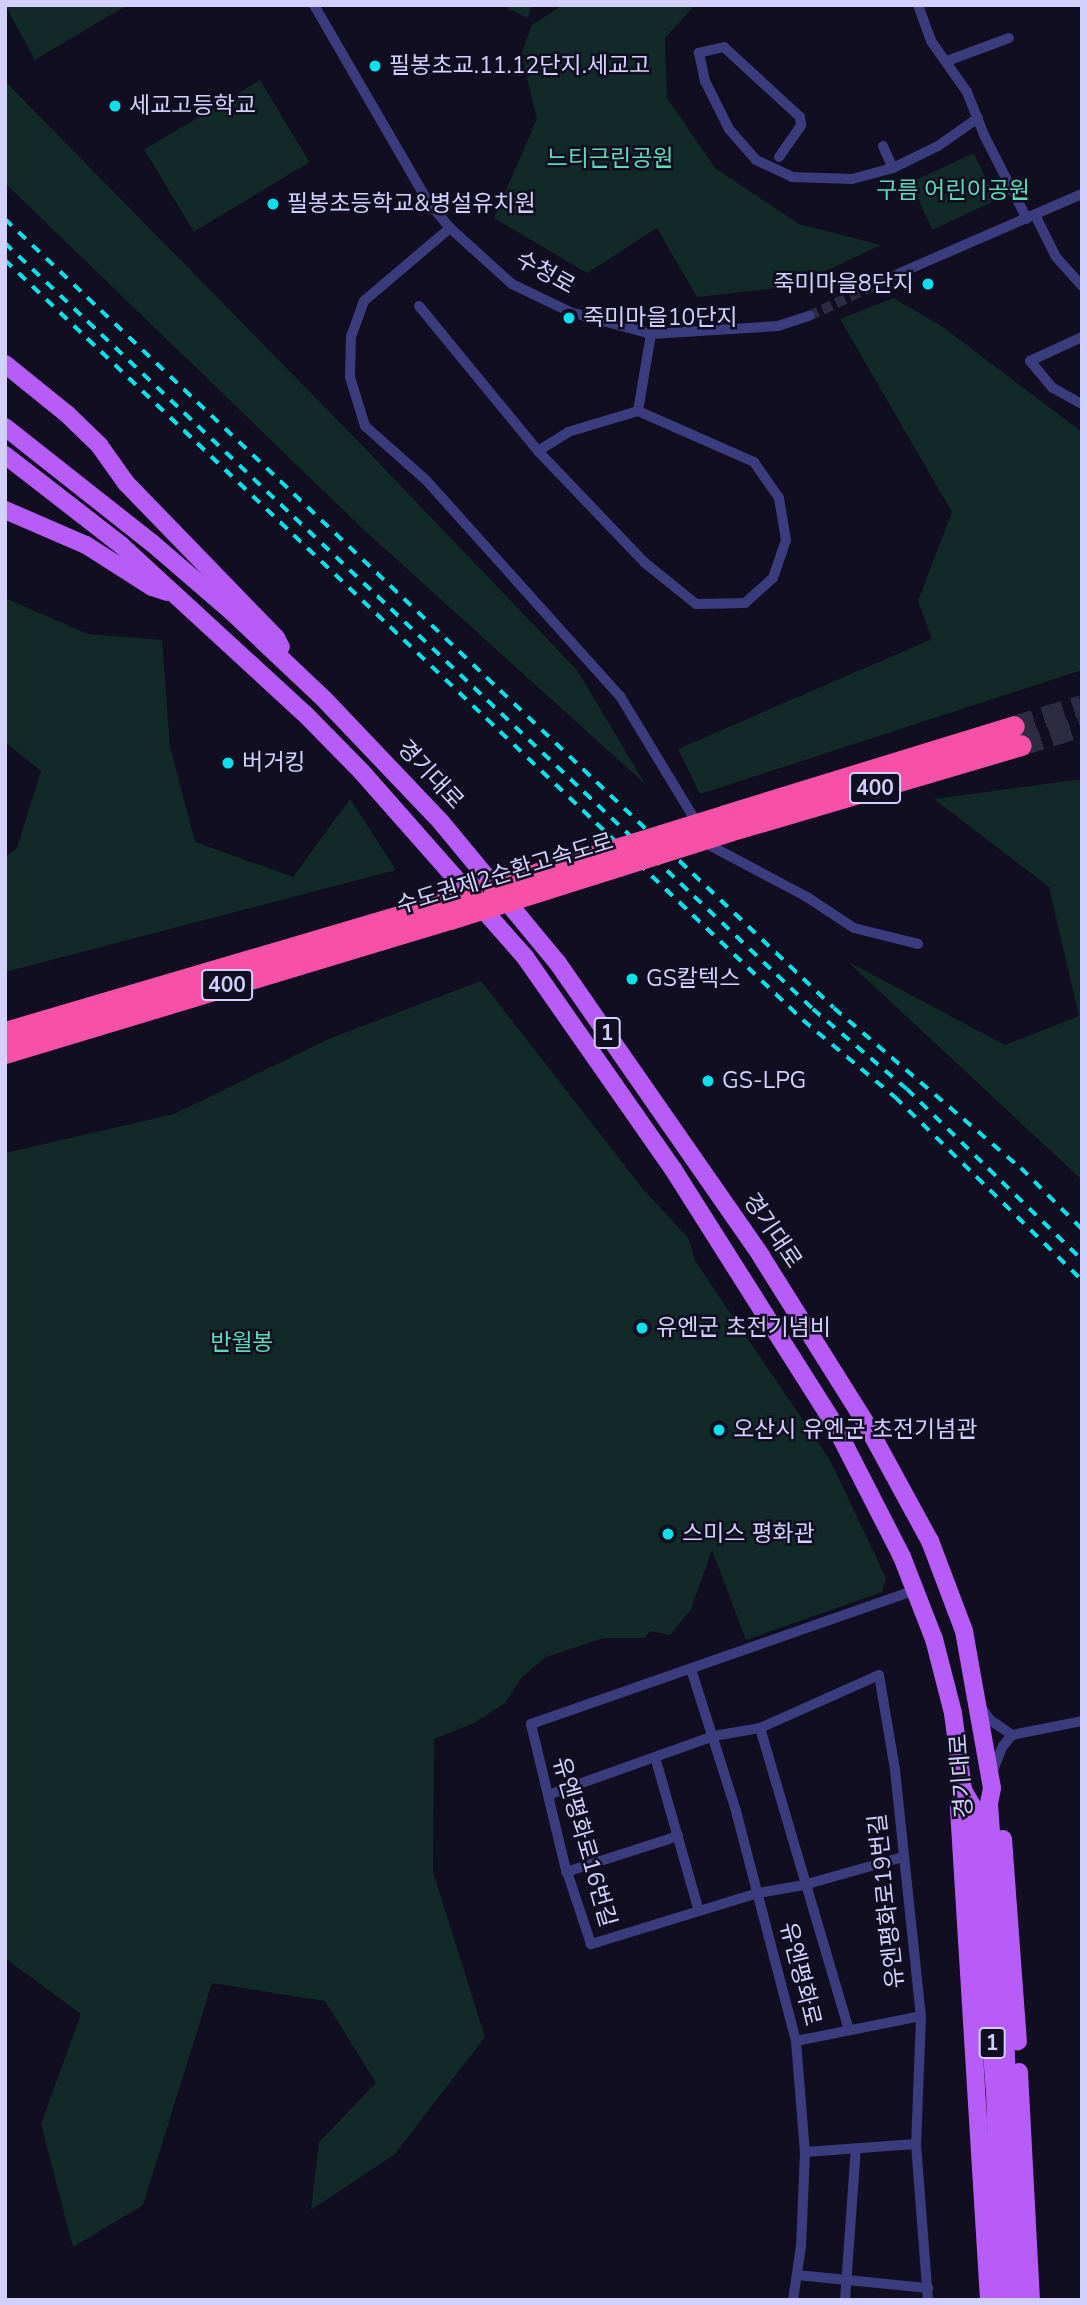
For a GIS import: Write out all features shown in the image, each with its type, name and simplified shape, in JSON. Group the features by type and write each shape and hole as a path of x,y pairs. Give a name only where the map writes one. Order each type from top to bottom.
{"highway":[{"name":"수도권제2순환고속도로","path":"5,1032 422,909 727,823 1017,735"},
{"name":"수도권제2순환고속도로","path":"5,1053 450,919 727,823"},
{"path":"5,1061 154,1013 220,987"}],"main road":[{"path":"5,364 67,414 99,445 126,483 276,638 289,666"},
{"name":"경기대로","path":"5,427 152,543 289,666 440,822 557,962 761,1256 865,1422 930,1541 964,1631 980,1705 992,1782 989,1804 1006,2043 1016,2300"},
{"name":"경기대로","path":"5,455 121,545 304,713 361,771 525,957 673,1170 834,1424 916,1590 934,1639 953,1713 963,1790 973,1807 989,2000 1002,2300"},
{"path":"5,510 86,545 152,587 179,596"},
{"path":"992,1782 1000,1804 1014,1974 1031,2300"},
{"path":"963,1790 959,1809 989,2300"}],"street":[{"name":"수청로","path":"314,5 429,202 450,228 512,284 570,312 651,334 778,326 809,316"},
{"path":"918,5 931,41 967,92 1031,217 1056,257 1082,286"},
{"path":"947,61 1009,38"},
{"path":"779,157 801,125 800,117 724,47 699,52 705,80 729,129 756,160 793,177 852,179 892,168 937,146 978,118"},
{"path":"883,146 892,168"},
{"path":"900,273 1082,194"},
{"path":"450,228 364,301 351,336 349,377 365,426 426,480 620,696 711,846 807,897 854,928 918,944"},
{"path":"419,306 538,451 644,562 696,604 745,603 773,578 786,540 779,498 754,462 638,411 568,432 538,451"},
{"path":"638,411 651,334"},
{"path":"1082,337 1030,361 1054,388 1082,404"},
{"path":"691,1669 916,1590"},
{"name":"유엔평화로","path":"691,1669 714,1736 796,2041 805,2152 793,2300"},
{"name":"유엔평화로16번길","path":"691,1669 531,1724 566,1872 591,1944 758,1892 804,1885 902,1857"},
{"name":"유엔평화로19번길","path":"548,1794 714,1736 760,1728 879,1675 895,1770 920,2016 916,2144 928,2294"},
{"path":"980,1705 990,1720 1012,1735"},
{"path":"992,1782 1003,1746 1012,1735 1082,1721"},
{"path":"760,1728 804,1885 849,2030"},
{"path":"655,1757 699,1911"},
{"path":"566,1872 678,1836"},
{"path":"796,2041 920,2016"},
{"path":"805,2152 916,2144"},
{"path":"845,2300 856,2148"},
{"path":"797,2275 848,2280 928,2294"}],"green space":[{"path":"5,5 127,5 35,60"},
{"path":"509,5 531,5 528,18 508,9"},
{"name":"느티근린공원","path":"562,5 695,5 665,38 667,98 715,168 799,224 881,245 794,286 697,297 657,228 587,273 494,218 537,119 521,54 532,25"},
{"path":"260,80 309,162 194,232 144,150"},
{"path":"5,81 356,439 577,670 645,784 362,528 5,183"},
{"name":"구름 어린이공원","path":"974,153 996,200 933,230 911,183"},
{"path":"893,298 940,325 1082,432 1082,670 700,794 678,749 932,639 918,601 952,512 840,319"},
{"path":"5,598 88,634 162,640 170,747 195,842 293,877 350,799 396,870 5,972 5,857 17,848 41,771 5,742"},
{"path":"1082,779 1082,1180 847,961 1005,1045 1079,1016 1049,887 934,799"},
{"name":"반월봉","path":"481,981 642,1188 689,1239 695,1261 830,1460 886,1578 882,1592 746,1640 712,1550 691,1609 670,1635 650,1631 645,1638 604,1638 546,1657 522,1677 505,1703 474,1723 434,1739 433,1872 485,2037 394,2155 311,2210 319,2142 376,2083 325,2001 212,1983 143,2205 73,2247 41,2124 81,2014 5,1958 5,1153 174,1114 331,1038"}],"tunnel":[{"path":"809,316 900,273"},
{"path":"1014,726 1082,705"},
{"path":"1021,745 1082,726"}],"railway":[{"path":"5,219 834,1008 1021,1168 1082,1229"},
{"path":"5,243 813,1009 907,1089 1082,1260"},
{"path":"5,260 803,1020 895,1097 1082,1280"}],"place":[{"name":"필봉초교.11.12단지.세교고","path":"375,66"},
{"name":"세교고등학교","path":"115,106"},
{"name":"필봉초등학교&병설유치원","path":"273,204"},
{"name":"죽미마을8단지","path":"928,284"},
{"name":"죽미마을10단지","path":"569,318"},
{"name":"버거킹","path":"228,763"},
{"name":"GS칼텍스","path":"632,979"},
{"name":"GS-LPG","path":"708,1081"},
{"name":"유엔군 초전기념비","path":"642,1328"},
{"name":"오산시 유엔군 초전기념관","path":"719,1430"},
{"name":"스미스 평화관","path":"668,1534"}]}
